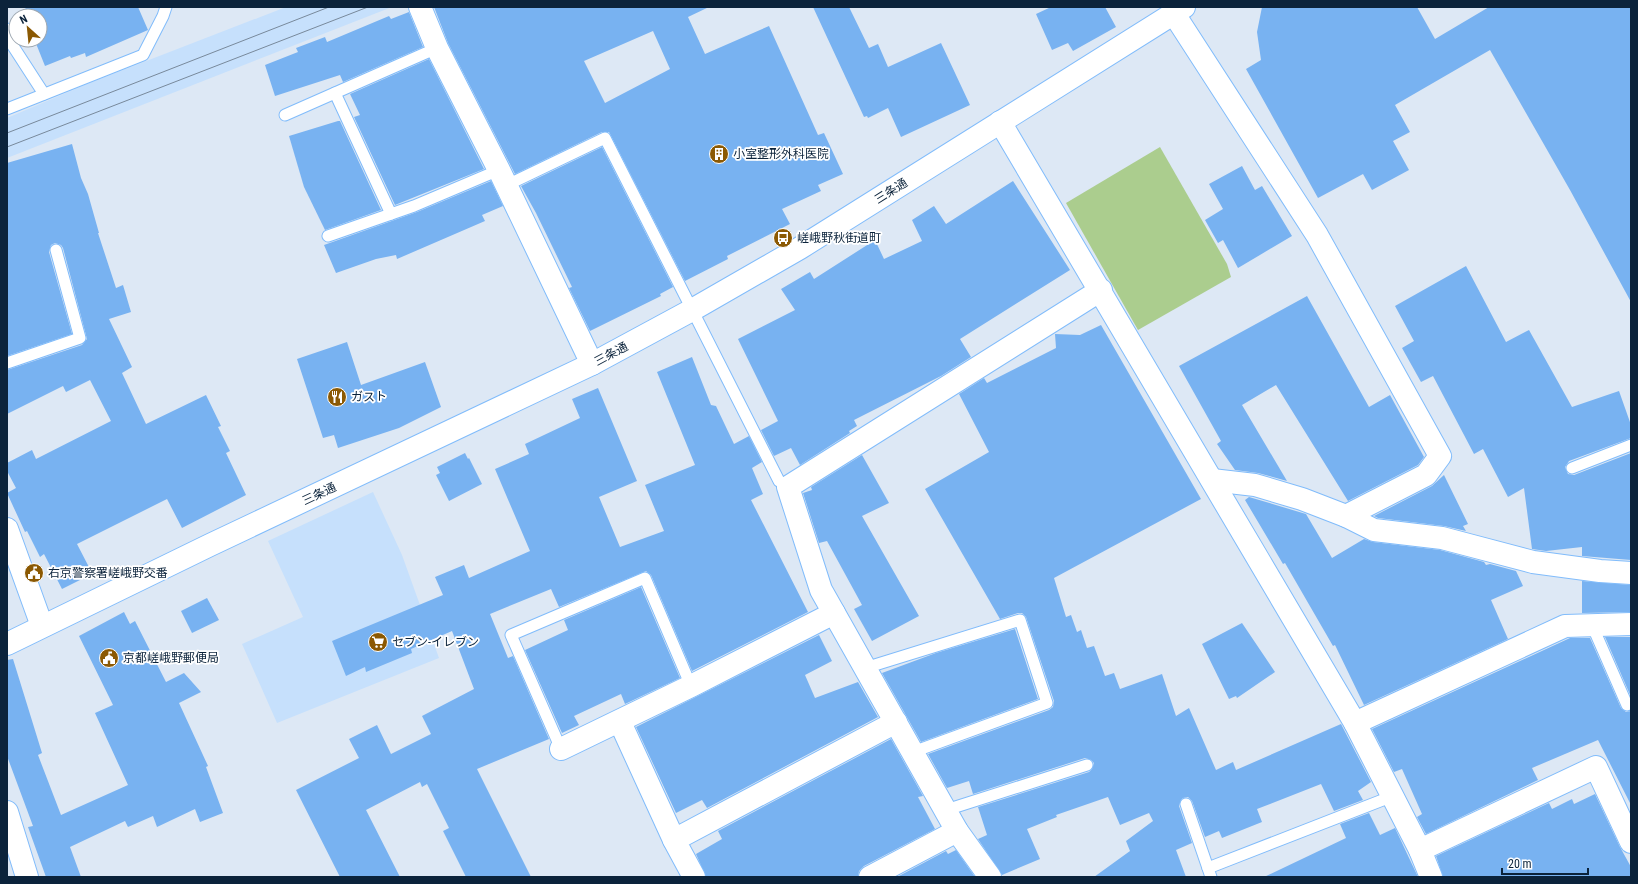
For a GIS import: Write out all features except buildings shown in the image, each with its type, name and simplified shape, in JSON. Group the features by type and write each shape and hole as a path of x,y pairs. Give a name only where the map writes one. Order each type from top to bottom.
{"street":[{"path":"420,7 437,48 503,178 592,364"},
{"path":"1179,11 1317,235 1440,456 1426,475 1346,516"},
{"name":"三条通","path":"7,644 592,364 692,310 800,248 1179,11"},
{"path":"1000,122 1355,723 1420,850 1431,877"},
{"path":"990,877 957,831 822,590 788,487 1100,290"},
{"path":"1212,480 1255,485 1302,499 1346,516 1374,530 1442,538 1533,562 1631,573"},
{"path":"7,529 42,626"},
{"path":"561,749 620,722 834,613"},
{"path":"1355,723 1565,626 1631,624"},
{"path":"620,722 674,840 694,877"},
{"path":"674,840 896,722"},
{"path":"1420,850 1596,767 1631,842"},
{"path":"7,812 26,877"},
{"path":"870,877 957,831"}],"lane":[{"path":"7,109 143,55 164,16 166,7"},
{"path":"7,29 11,43 44,94"},
{"path":"285,115 437,48"},
{"path":"335,93 391,214"},
{"path":"328,236 503,178 605,138 779,481 788,487"},
{"path":"7,363 80,338 56,250"},
{"path":"1572,468 1631,445"},
{"path":"561,749 511,635 645,578 691,686"},
{"path":"866,668 1020,620 1047,703 913,752"},
{"path":"1592,626 1627,705"},
{"path":"946,810 1087,765"},
{"path":"1186,804 1210,873 1393,796"}],"shaded area":[{"path":"286,7 392,7 7,158 7,118 87,84"},
{"path":"373,492 402,555 439,658 277,723 242,644 303,617 268,541"}],"green space":[{"path":"1160,147 1227,264 1231,277 1138,330 1066,203"}],"tram line":[{"path":"7,133 329,7"},
{"path":"7,147 368,7"}],"place":[{"name":"小室整形外科医院","path":"719,154"},
{"name":"嵯峨野秋街道町","path":"783,238"},
{"name":"ガスト","path":"337,397"},
{"name":"右京警察署嵯峨野交番","path":"34,573"},
{"name":"セブン-イレブン","path":"378,642"},
{"name":"京都嵯峨野郵便局","path":"109,658"}]}
